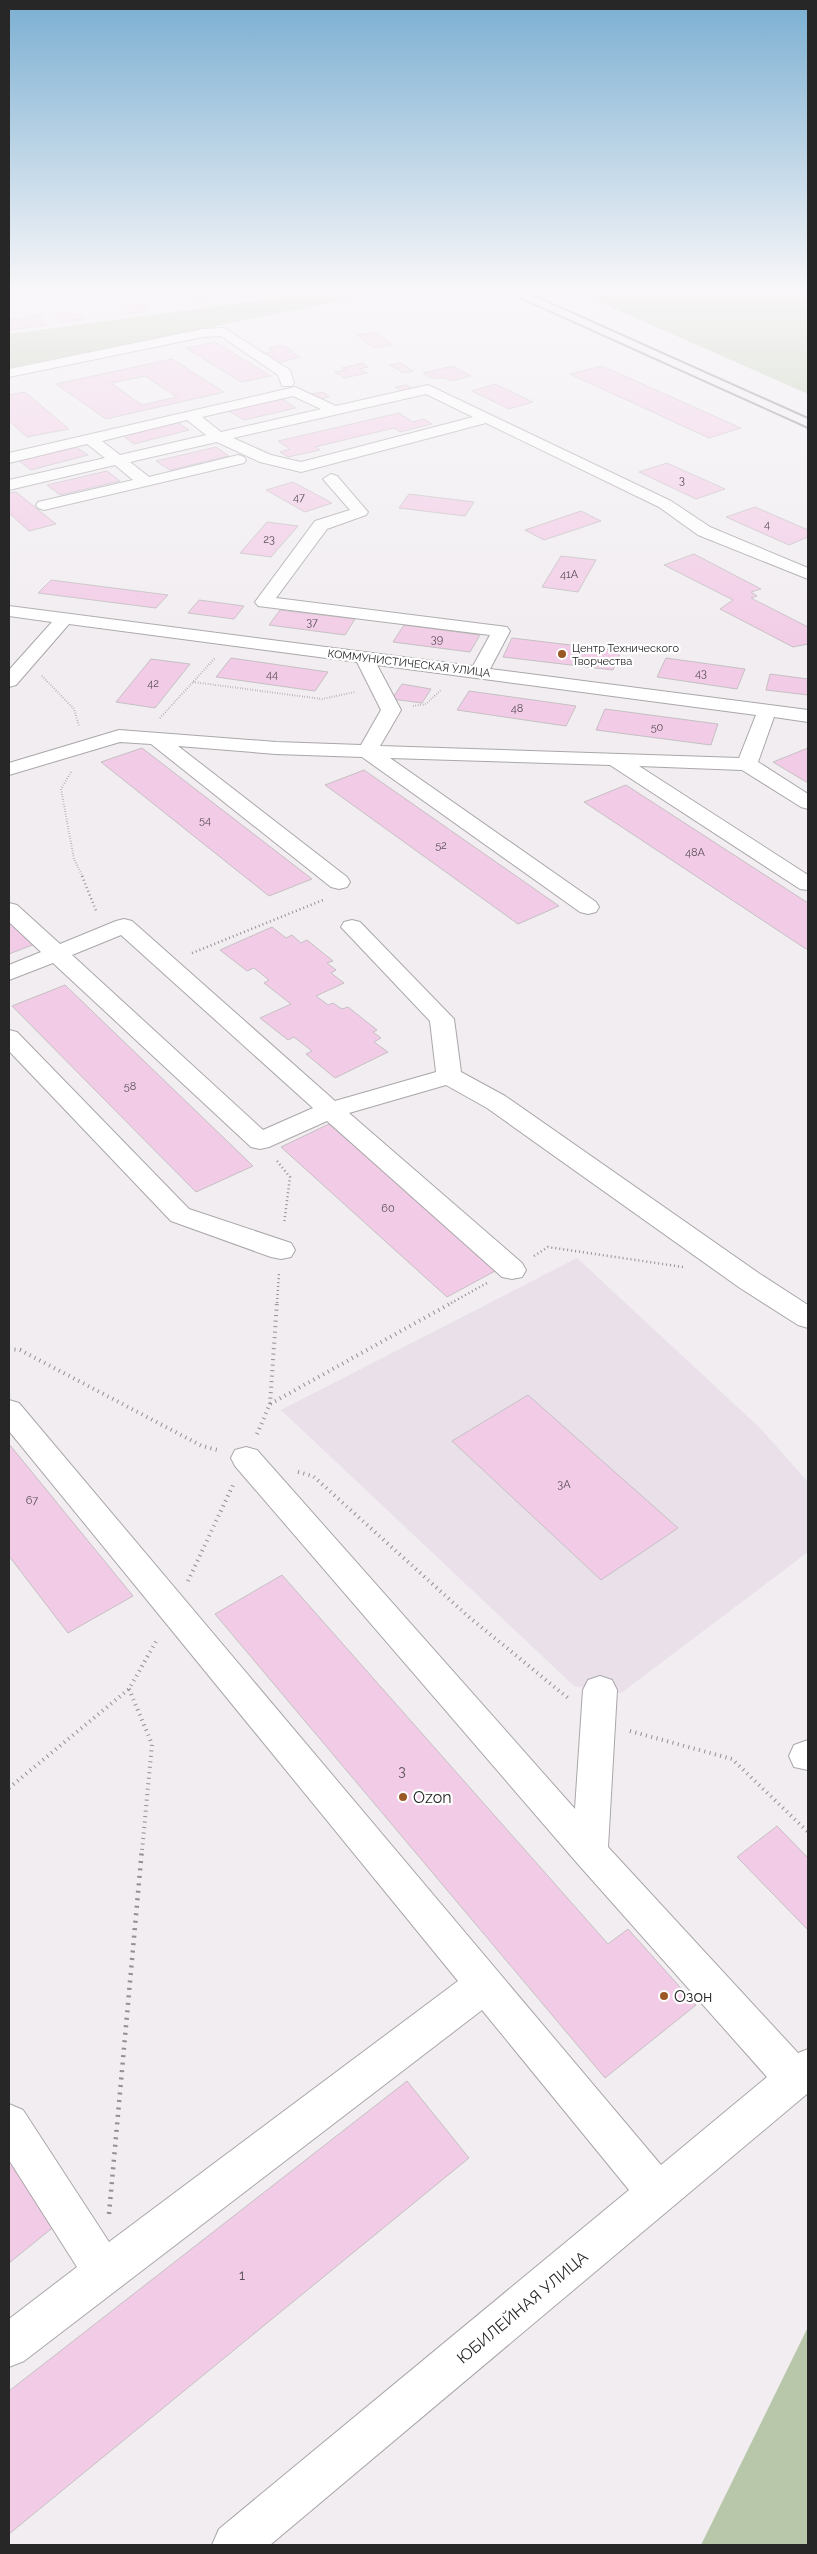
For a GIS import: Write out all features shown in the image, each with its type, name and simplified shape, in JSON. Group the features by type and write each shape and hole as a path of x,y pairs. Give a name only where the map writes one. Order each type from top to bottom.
{"street":[{"path":"9,458 220,408"},
{"path":"330,408 334,410"},
{"path":"9,485 342,408"},
{"path":"466,408 665,504 704,531 808,574"},
{"path":"190,415 218,437 266,459 301,467 486,418"},
{"path":"90,439 146,482"},
{"path":"44,505 238,460"},
{"path":"331,479 360,512 321,525 264,602 501,631 471,671"},
{"name":"КОММУНИСТИЧЕСКАЯ УЛИЦА","path":"9,610 768,709 808,716"},
{"path":"9,681 66,618"},
{"path":"364,657 391,710 367,751"},
{"path":"747,764 768,709"},
{"path":"9,769 119,736 148,737 276,748 747,764 808,803"},
{"path":"148,737 339,882"},
{"path":"367,751 588,907"},
{"path":"614,759 808,884"},
{"path":"9,910 260,1141 330,1110 449,1076 496,1102 750,1281 808,1318"},
{"path":"9,973 124,926 512,1270"},
{"path":"352,927 442,1019 449,1076"},
{"path":"9,1037 180,1215 281,1250"},
{"path":"9,1411 658,2193"},
{"path":"246,1458 590,1852 802,2073"},
{"path":"590,1852 599,1706"},
{"path":"9,2346 485,1984"},
{"name":"ЮБИЛЕЙНАЯ УЛИЦА","path":"235,2545 802,2073"},
{"path":"9,2124 104,2272"}],"path":[{"path":"148,737 193,682 232,640"},
{"path":"27,661 74,709 86,746 61,789 74,859 88,888 104,935"},
{"path":"391,710 426,704 471,671"},
{"path":"193,682 322,699 379,688"},
{"path":"166,964 334,895 339,882"},
{"path":"9,1788 129,1689 174,1610 270,1404 512,1270 548,1247 685,1268"},
{"path":"9,1349 20,1350 202,1446 313,1476 469,1617 599,1706 732,1759 808,1832"},
{"path":"104,2272 152,1744 129,1689"}],"shaded area":[{"path":"577,1258 760,1428 808,1482 808,1552 621,1693 574,1686 281,1410"}],"green space":[{"path":"808,2327 808,2545 701,2545"}],"building":[{"path":"9,408 44,408 69,429 27,437 9,421"},
{"path":"91,408 153,408 106,419"},
{"path":"240,408 295,408 244,420 229,411"},
{"path":"644,408 697,408 741,428 709,438"},
{"path":"399,413 413,422 424,419 432,424 400,432 394,428 315,447 320,450 288,457 280,452 290,449 278,441"},
{"path":"177,422 189,430 134,444 122,435"},
{"path":"74,446 88,455 31,470 18,460"},
{"path":"216,447 229,456 170,470 156,461"},
{"path":"667,463 725,489 696,499 639,472"},
{"path":"107,471 120,481 60,495 47,485"},
{"path":"293,482 332,503 305,512 266,490"},
{"path":"16,492 56,524 29,531 9,513 9,493"},
{"path":"409,494 474,502 465,516 399,508"},
{"path":"755,507 808,530 808,537 789,545 726,517"},
{"path":"581,511 601,521 544,540 525,530"},
{"path":"267,522 298,526 271,557 240,553"},
{"path":"694,554 761,589 751,592 757,596 751,598 808,627 808,644 793,647 720,609 733,600 664,565"},
{"path":"561,556 596,560 578,592 542,587"},
{"path":"51,580 168,595 156,608 38,593"},
{"path":"199,600 244,606 234,619 188,613"},
{"path":"280,610 355,619 345,635 269,625"},
{"path":"404,625 480,635 470,652 393,642"},
{"name":"Центр Технического Творчества","path":"512,638 621,651 613,670 503,657"},
{"path":"231,658 328,672 315,691 216,677"},
{"path":"666,658 745,669 737,689 657,677"},
{"path":"151,659 190,664 155,708 116,702"},
{"path":"770,674 808,679 808,695 766,690"},
{"path":"402,684 431,689 422,703 392,699"},
{"path":"469,691 576,706 566,726 457,710"},
{"path":"605,709 718,724 711,745 596,730"},
{"path":"142,748 312,879 269,896 101,762"},
{"path":"808,748 808,783 773,762"},
{"path":"364,770 559,906 518,924 325,785"},
{"path":"626,785 808,903 808,948 806,949 584,802"},
{"path":"9,920 35,944 9,954"},
{"path":"272,927 286,938 292,935 301,943 307,940 333,961 327,963 336,970 331,973 344,983 316,996 328,1005 333,1003 342,1009 348,1007 377,1030 373,1032 381,1038 374,1042 388,1052 335,1078 306,1054 312,1051 294,1037 288,1040 260,1018 291,1004 264,983 269,980 254,968 247,971 220,950"},
{"path":"65,985 253,1166 196,1192 12,1006"},
{"path":"329,1124 497,1270 447,1297 281,1147"},
{"path":"528,1395 678,1528 601,1580 452,1441"},
{"path":"9,1444 133,1596 68,1633 9,1556"},
{"path":"282,1575 608,1944 628,1929 696,2005 605,2078 215,1614"},
{"path":"777,1826 808,1858 808,1930 737,1857"},
{"path":"407,2081 469,2158 9,2534 9,2391"},
{"path":"9,2155 56,2225 9,2263"}],"railway":[{"path":"764,408 808,428"},
{"path":"786,408 808,418"}],"place":[{"name":"Центр Технического Творчества","path":"562,654"},
{"name":"Ozon","path":"403,1797"},
{"name":"Озон","path":"664,1996"}]}
